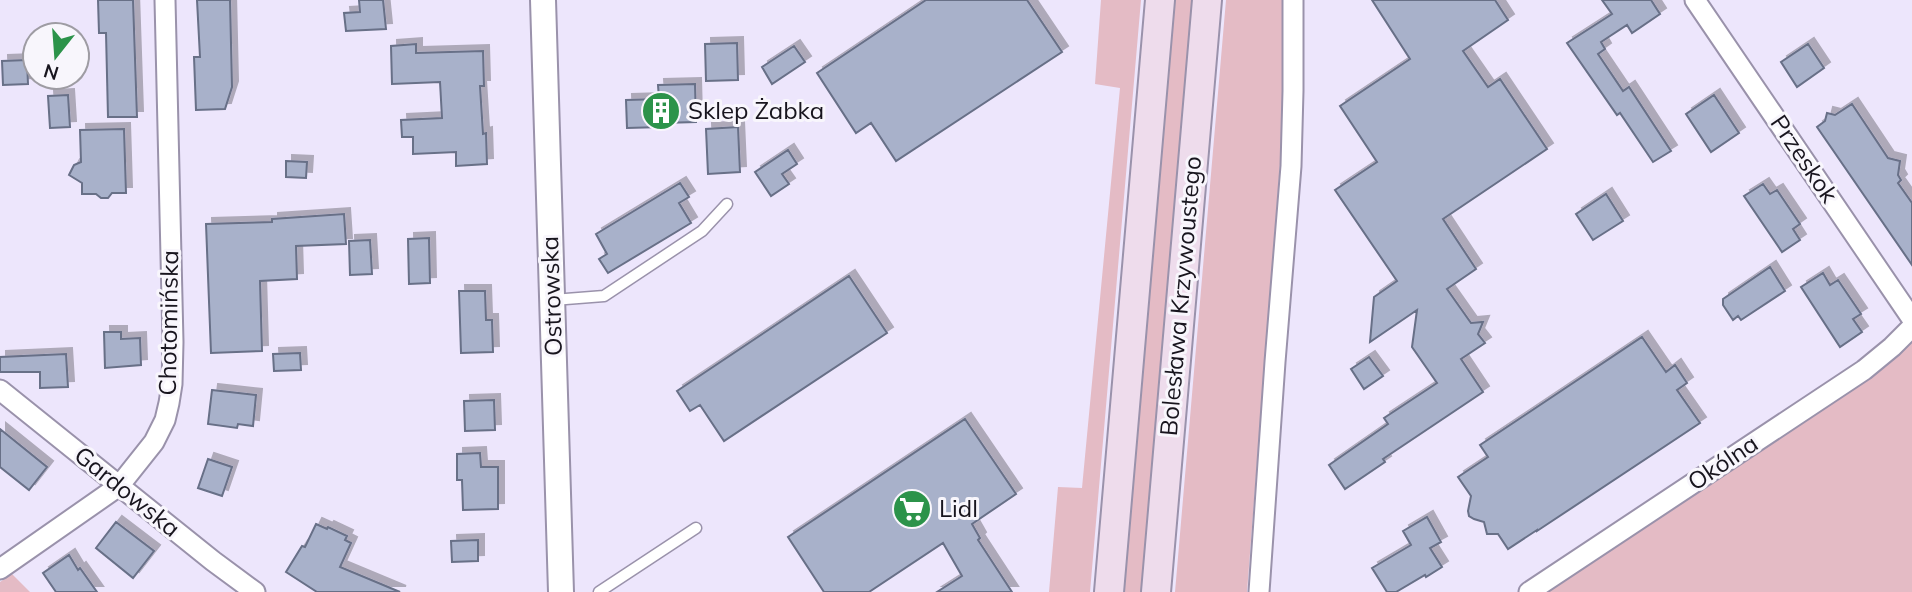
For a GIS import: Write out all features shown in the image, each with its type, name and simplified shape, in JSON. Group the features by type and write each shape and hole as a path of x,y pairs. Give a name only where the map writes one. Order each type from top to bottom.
{"main road":[{"name":"Bolesława Krzywoustego","path":"1109,592 1160,0"},
{"name":"Bolesława Krzywoustego","path":"1156,592 1207,0"}],"street":[{"name":"Chotomińska","path":"0,569 119,486 154,442 165,420 172,384 173,342 164,0"},
{"name":"Ostrowska","path":"543,0 561,592"},
{"path":"1259,592 1291,166 1293,0"},
{"name":"Przeskok","path":"1695,0 1912,319"},
{"name":"Okólna","path":"1529,592 1864,370 1912,327"},
{"name":"Gardowska","path":"0,390 255,592"}],"lane":[{"path":"552,300 604,296 702,231 727,204"},
{"path":"599,592 696,528"}],"shaded area":[{"path":"1101,0 1141,0 1090,592 1049,592 1058,487 1082,488 1120,88 1095,84"},
{"path":"1173,0 1194,0 1143,592 1122,592"},
{"path":"1226,0 1284,0 1282,138 1247,592 1175,592"},
{"path":"1912,329 1912,592 1544,592"},
{"path":"12,574 30,592 0,592 0,582"}],"building":[{"path":"98,0 133,0 137,117 108,117 106,33 99,33"},
{"path":"197,0 230,0 232,87 225,109 196,110 194,57 200,57"},
{"path":"359,0 383,0 386,29 346,31 344,13 360,12"},
{"path":"926,0 1027,0 1062,52 896,161 871,123 856,133 817,73"},
{"path":"1372,0 1495,0 1508,20 1463,51 1488,87 1500,79 1547,149 1443,219 1476,269 1447,289 1471,323 1483,322 1478,334 1485,343 1461,359 1483,392 1383,459 1385,462 1345,489 1329,465 1388,424 1384,418 1437,383 1412,347 1417,310 1370,342 1374,297 1397,281 1335,190 1377,162 1340,106 1410,59"},
{"path":"1602,0 1651,0 1660,14 1632,33 1627,25 1601,42 1605,49 1598,54 1623,91 1629,87 1671,151 1653,162 1567,43 1612,14"},
{"path":"737,43 738,80 706,81 705,44"},
{"path":"416,44 416,53 483,51 484,86 480,86 487,164 456,166 456,152 413,154 413,137 402,137 401,120 442,118 440,82 392,84 391,46"},
{"path":"1808,44 1824,68 1797,87 1781,62"},
{"path":"794,46 805,62 772,84 762,67"},
{"path":"21,60 21,84 3,85 2,61"},
{"name":"Sklep Żabka","path":"695,84 696,122 627,128 626,100 659,99 658,85"},
{"path":"68,95 70,127 50,128 48,96"},
{"path":"1714,95 1739,133 1711,152 1686,114"},
{"path":"1852,104 1888,158 1900,161 1898,175 1901,180 1898,183 1912,203 1912,265 1817,127 1825,121 1827,113 1835,115"},
{"path":"738,127 740,172 708,174 706,129"},
{"path":"124,129 126,193 112,193 108,198 101,198 96,194 82,194 82,183 69,175 74,165 81,162 80,130"},
{"path":"788,150 797,164 782,174 789,184 771,196 755,172"},
{"path":"286,161 307,162 306,178 286,177"},
{"path":"680,183 689,197 679,203 691,223 608,273 599,259 607,254 596,234"},
{"path":"1763,184 1770,194 1777,190 1800,224 1793,229 1800,240 1782,252 1744,196"},
{"path":"1606,194 1623,221 1593,240 1576,214"},
{"path":"344,214 346,244 296,246 297,279 260,281 262,351 211,353 206,224 272,222 272,219"},
{"path":"429,238 430,283 409,284 408,239"},
{"path":"370,240 372,274 350,275 349,241"},
{"path":"1770,267 1785,291 1741,320 1738,316 1733,320 1723,305 1723,299"},
{"path":"1823,273 1830,285 1838,280 1861,314 1853,319 1862,332 1840,347 1801,287"},
{"path":"849,276 887,333 724,441 700,405 690,411 677,391"},
{"path":"459,291 485,291 486,320 492,320 493,352 461,353"},
{"path":"104,332 121,332 121,339 140,338 141,365 105,368"},
{"path":"1642,337 1666,372 1675,365 1687,383 1677,390 1700,423 1508,549 1498,534 1487,534 1484,522 1469,516 1471,496 1458,477 1488,457 1480,445"},
{"path":"300,353 301,370 274,371 273,354"},
{"path":"66,354 68,387 40,388 40,372 0,372 0,357"},
{"path":"1369,357 1383,376 1364,389 1351,369"},
{"path":"212,390 256,395 253,426 238,424 237,428 208,424"},
{"path":"494,400 495,430 465,431 464,401"},
{"name":"Lidl","path":"965,419 1016,494 972,524 980,538 978,540 1012,592 937,592 962,576 943,543 869,592 824,592 788,537"},
{"path":"0,429 47,467 29,490 0,467"},
{"path":"480,453 481,467 498,467 498,509 463,510 462,480 457,480 457,454"},
{"path":"208,459 232,467 222,496 198,488"},
{"path":"1427,517 1441,542 1430,548 1442,567 1396,592 1387,592 1372,568 1411,545 1403,531"},
{"path":"116,522 154,551 133,578 96,548"},
{"path":"316,524 347,536 345,540 351,543 340,567 400,592 317,592 286,572 302,546 305,547"},
{"path":"478,540 478,561 452,562 451,541"},
{"path":"69,555 97,592 56,592 43,573"}],"place":[{"name":"Sklep Żabka","path":"661,111"},
{"name":"Lidl","path":"912,509"}]}
